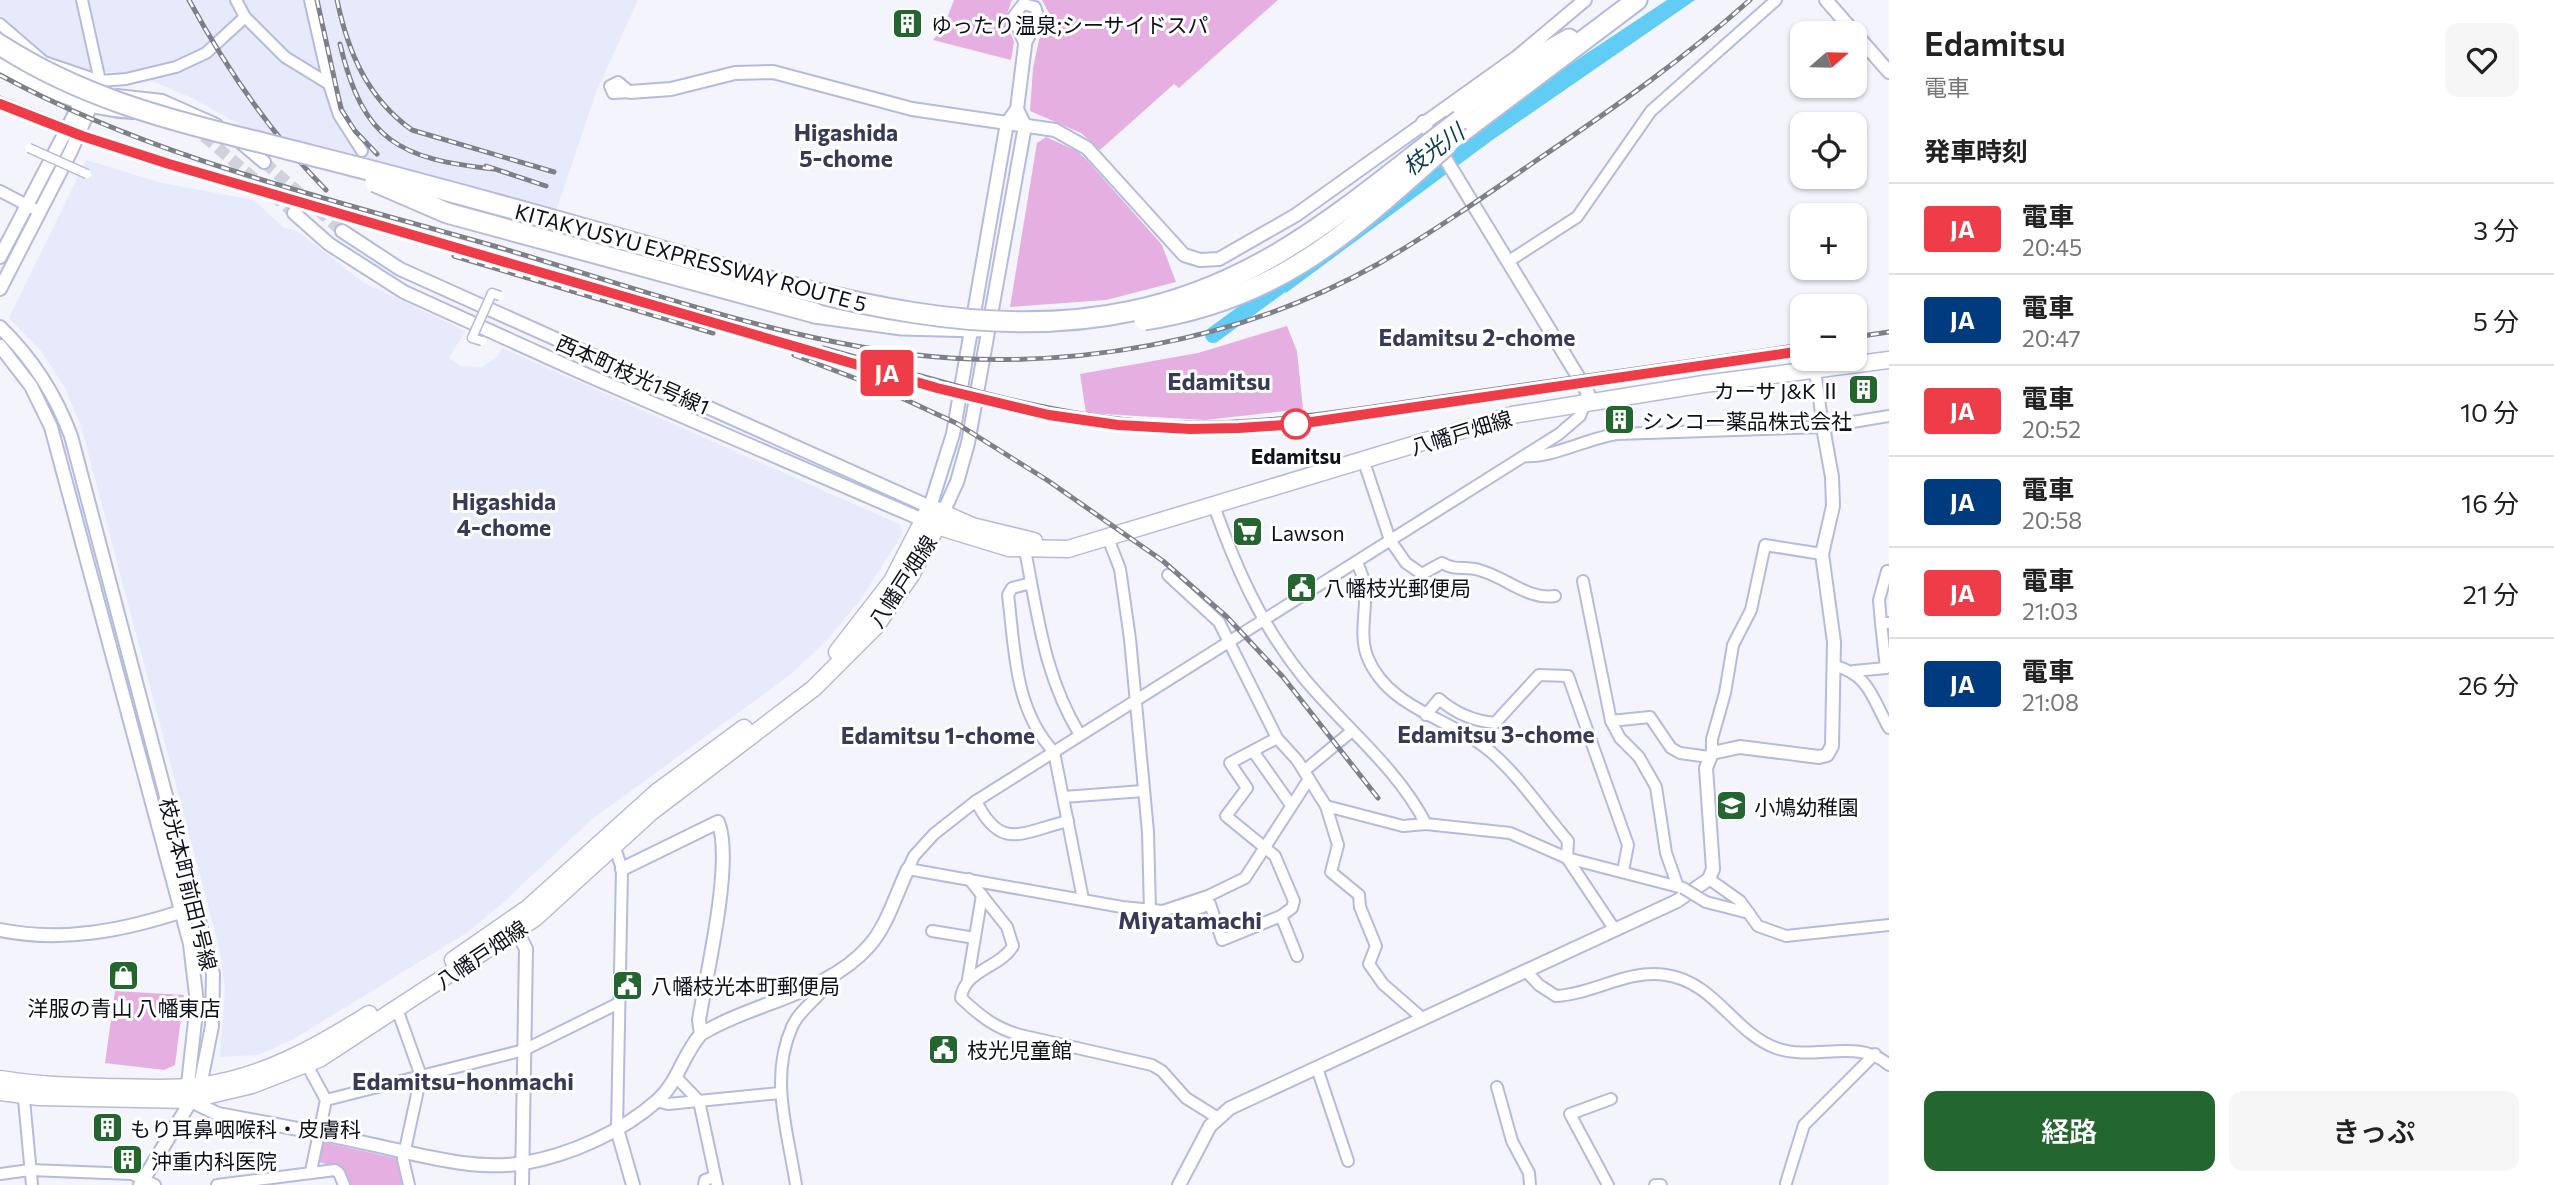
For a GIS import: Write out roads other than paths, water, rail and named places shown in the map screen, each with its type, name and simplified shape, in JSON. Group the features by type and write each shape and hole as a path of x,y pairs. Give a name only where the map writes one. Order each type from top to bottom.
{"highway":[{"path":"225,136 599,249 815,309 982,321 1079,321 1207,308 1265,286 1304,264 1346,234 1516,69 1570,38 1620,0"},
{"name":"KITAKYUSYU EXPRESSWAY ROUTE 5","path":"0,44 28,63 86,92 225,136 264,153 290,150 827,297 934,316 1020,321 1127,313 1220,286 1274,257 1637,0"},
{"path":"1079,321 1175,290 1239,265 1453,130"}],"main road":[{"path":"1867,353 1889,350"},
{"name":"八幡戸畑線","path":"1867,363 1889,360"},
{"name":"八幡戸畑線","path":"933,517 993,545 1025,550 1068,549 1364,462 1512,415 1586,398 1790,365"},
{"name":"八幡戸畑線","path":"933,517 1023,540 1055,541 1078,538 1510,407 1815,371"},
{"name":"八幡戸畑線","path":"0,1092 23,1089 191,1091 252,1085 307,1065 397,1009 514,925 679,790 799,701 838,666 887,611 933,517"},
{"name":"八幡戸畑線","path":"191,1091 254,1073 302,1053 514,925 657,792 784,700 823,666 881,596 933,517"},
{"name":"八幡戸畑線","path":"0,1079 23,1089"}],"street":[{"path":"0,289 92,108 95,87 82,0"},
{"path":"236,0 245,17 285,57 328,84"},
{"path":"310,0 328,84 340,115 362,151"},
{"path":"630,92 671,89 735,73 773,72 912,109 1055,130 1087,148 1184,255 1200,260 1219,259 1238,251 1296,215 1517,57 1585,0"},
{"path":"1509,261 1577,216 1651,111 1776,0"},
{"path":"1826,0 1889,72"},
{"path":"0,257 78,103 95,87 176,67 206,53 245,17"},
{"path":"0,24 44,62 95,87"},
{"path":"0,44 52,76 183,108 264,153"},
{"path":"1024,45 1017,109 1025,126"},
{"path":"0,65 92,108 167,114 225,136"},
{"name":"八幡戸畑線","path":"933,517 968,443 1007,123 1017,109"},
{"path":"0,1174 30,1170 132,1174 146,1183 191,1091 218,1114 405,1151 480,1163 522,1164 577,1147 617,1129 657,1101 676,1077 693,1043 701,1034 830,976 870,945 914,856 934,834 976,801 1559,434 1580,416 1586,398 1463,185 1453,130 1423,122"},
{"name":"八幡戸畑線","path":"982,321 1025,126"},
{"path":"29,148 87,174"},
{"path":"0,192 38,211"},
{"name":"西本町枝光1号線1","path":"294,213 329,244 380,278 466,319 587,375 933,517"},
{"name":"西本町枝光1号線1","path":"342,231 400,269 933,517"},
{"path":"482,341 472,338 492,292 500,296"},
{"path":"466,319 473,303"},
{"name":"枝光本町前田1号線","path":"0,327 25,352 44,379 71,436 197,907 208,951 214,995 212,1026 191,1091"},
{"name":"枝光本町前田1号線","path":"0,346 32,386 51,427 190,944 197,1003 191,1091"},
{"path":"1611,721 1650,717 1674,750 1711,755 1740,747 1819,757 1827,755 1832,746 1835,666 1822,554 1833,506 1832,477 1815,371"},
{"path":"1524,456 1536,457 1591,438 1617,434 1823,427 1889,416"},
{"path":"1617,434 1618,447"},
{"path":"1364,462 1390,540 1406,563 1422,574 1442,563 1453,570 1476,569 1502,578 1541,598 1555,596"},
{"path":"1214,506 1236,566 1263,620 1302,676 1352,732 1384,760 1426,824"},
{"path":"1108,538 1120,569 1130,639 1150,911"},
{"path":"1179,1185 1218,1118 1230,1108 1677,901 1709,879 1713,869 1706,768 1725,693 1733,645 1751,610 1765,545 1822,554"},
{"path":"1025,550 1039,635 1063,706 1080,735"},
{"path":"1357,562 1365,585 1363,618 1367,654 1382,682 1426,715 1490,750 1568,841 1567,858 1615,930"},
{"path":"1835,666 1854,671 1886,668 1885,623 1879,600 1886,571"},
{"path":"1168,575 1219,622 1277,738 1307,775 1326,806 1338,845 1331,872 1359,895 1360,907 1376,946 1369,964 1383,984 1422,1018"},
{"path":"1583,581 1611,721 1620,738 1639,757 1656,786 1666,853 1680,886"},
{"path":"1031,583 1012,588 1009,595 1019,690 1041,738 1054,752 1083,899"},
{"path":"1854,671 1865,683 1889,728"},
{"path":"1426,715 1439,699 1452,710 1481,722 1495,723 1539,675 1568,676 1628,845 1623,871"},
{"path":"908,869 1150,911 1176,908 1245,878 1307,775 1352,732"},
{"path":"1176,908 1193,911 1210,904 1222,940 1281,916 1292,908 1294,901 1275,856 1226,816 1247,788 1230,763 1277,738"},
{"path":"1253,751 1291,805"},
{"path":"1064,797 1143,791"},
{"path":"976,801 987,823 996,832 1013,835 1068,821"},
{"path":"1326,806 1385,823 1426,824 1510,833 1567,858 1680,886 1706,902 1749,913"},
{"path":"622,869 718,822 724,835 724,864 699,1020 701,1034"},
{"path":"614,845 622,869 617,1004 617,1129 633,1185"},
{"path":"968,979 1009,953 1013,946 1007,927 969,879"},
{"path":"1709,879 1740,901 1758,926 1786,936 1889,925"},
{"path":"982,895 968,979 961,998 975,1014 1020,1035 1152,1065 1162,1071 1186,1098 1218,1118"},
{"path":"0,930 63,936 119,929 197,907"},
{"path":"1281,916 1297,956"},
{"path":"514,925 526,949 522,1185"},
{"path":"932,931 975,938"},
{"path":"1526,971 1539,985 1556,996 1645,974 1676,977 1714,997 1748,1032 1777,1048 1807,1054 1861,1050 1875,1054 1889,1065"},
{"path":"796,1185 780,1093 782,1052 793,1023 825,991 830,976"},
{"path":"326,1100 524,1050 617,1004"},
{"path":"397,1009 421,1076 403,1159 409,1185"},
{"path":"1786,1183 1804,1125 1875,1054"},
{"path":"307,1065 326,1100 311,1171"},
{"path":"1317,1068 1348,1161"},
{"path":"676,1077 699,1101 716,1181 705,1180 704,1185"},
{"path":"1497,1087 1512,1141 1530,1173 1530,1185"},
{"path":"23,1089 32,1185"},
{"path":"657,1101 668,1104 780,1093"},
{"path":"1608,1185 1570,1114 1611,1099"},
{"path":"217,1185 267,1181 311,1171 334,1170 339,1173 344,1185"},
{"path":"1655,1185 1661,1185"}],"water":[{"path":"1667,0 1695,0 1491,141 1286,293 1277,280 1566,67"}],"waterway":[{"name":"枝光川","path":"1213,335 1298,273"}],"tunnel":[{"path":"204,136 294,213"},
{"path":"264,162 342,231"}],"railway":[{"path":"189,0 251,100 326,190"},
{"path":"317,0 341,109 355,131 377,154"},
{"path":"337,0 347,38 371,89 383,104 412,130 554,172"},
{"path":"0,75 117,130 179,153 305,193 699,308 855,346 968,359 1028,359 1150,345 1210,332 1268,314 1324,291 1378,264 1498,187 1646,83 1750,0"},
{"path":"340,44 360,103 374,124 390,139 410,151 433,159 494,169"},
{"path":"0,98 112,142 191,165"},
{"path":"486,166 546,186"},
{"path":"181,168 642,301"},
{"path":"454,256 713,333"},
{"path":"689,315 830,356"},
{"path":"1867,335 1889,332"},
{"path":"823,348 986,394 1068,412 1152,422 1225,423 1333,413 1790,347"},
{"path":"794,355 878,387 956,423 1047,480 1163,561 1227,617 1283,677 1378,798"}],"train":[{"name":"JA","path":"0,104 104,144 169,164 937,388 1049,415 1118,425 1190,429 1298,424 1790,353"}],"place":[{"name":"ゆったり温泉;シーサイドスパ","path":"908,24"},
{"name":"カーサ J&K Ⅱ","path":"1864,390"},
{"name":"シンコー薬品株式会社","path":"1619,420"},
{"name":"Edamitsu","path":"1296,424"},
{"name":"Lawson","path":"1248,532"},
{"name":"八幡枝光郵便局","path":"1301,587"},
{"name":"小鳩幼稚園","path":"1731,806"},
{"name":"洋服の青山 八幡東店","path":"124,975"},
{"name":"八幡枝光本町郵便局","path":"628,985"},
{"name":"枝光児童館","path":"944,1049"},
{"name":"もり耳鼻咽喉科・皮膚科","path":"107,1128"},
{"name":"沖重内科医院","path":"128,1160"}],"district":[{"name":"Higashida 5-chome","path":"846,145"},
{"name":"Edamitsu 2-chome","path":"1477,337"},
{"name":"Edamitsu","path":"1219,380"},
{"name":"Higashida 4-chome","path":"504,514"},
{"name":"Edamitsu 3-chome","path":"1496,734"},
{"name":"Edamitsu 1-chome","path":"938,735"},
{"name":"Miyatamachi","path":"1190,919"},
{"name":"Edamitsu-honmachi","path":"463,1080"}]}
